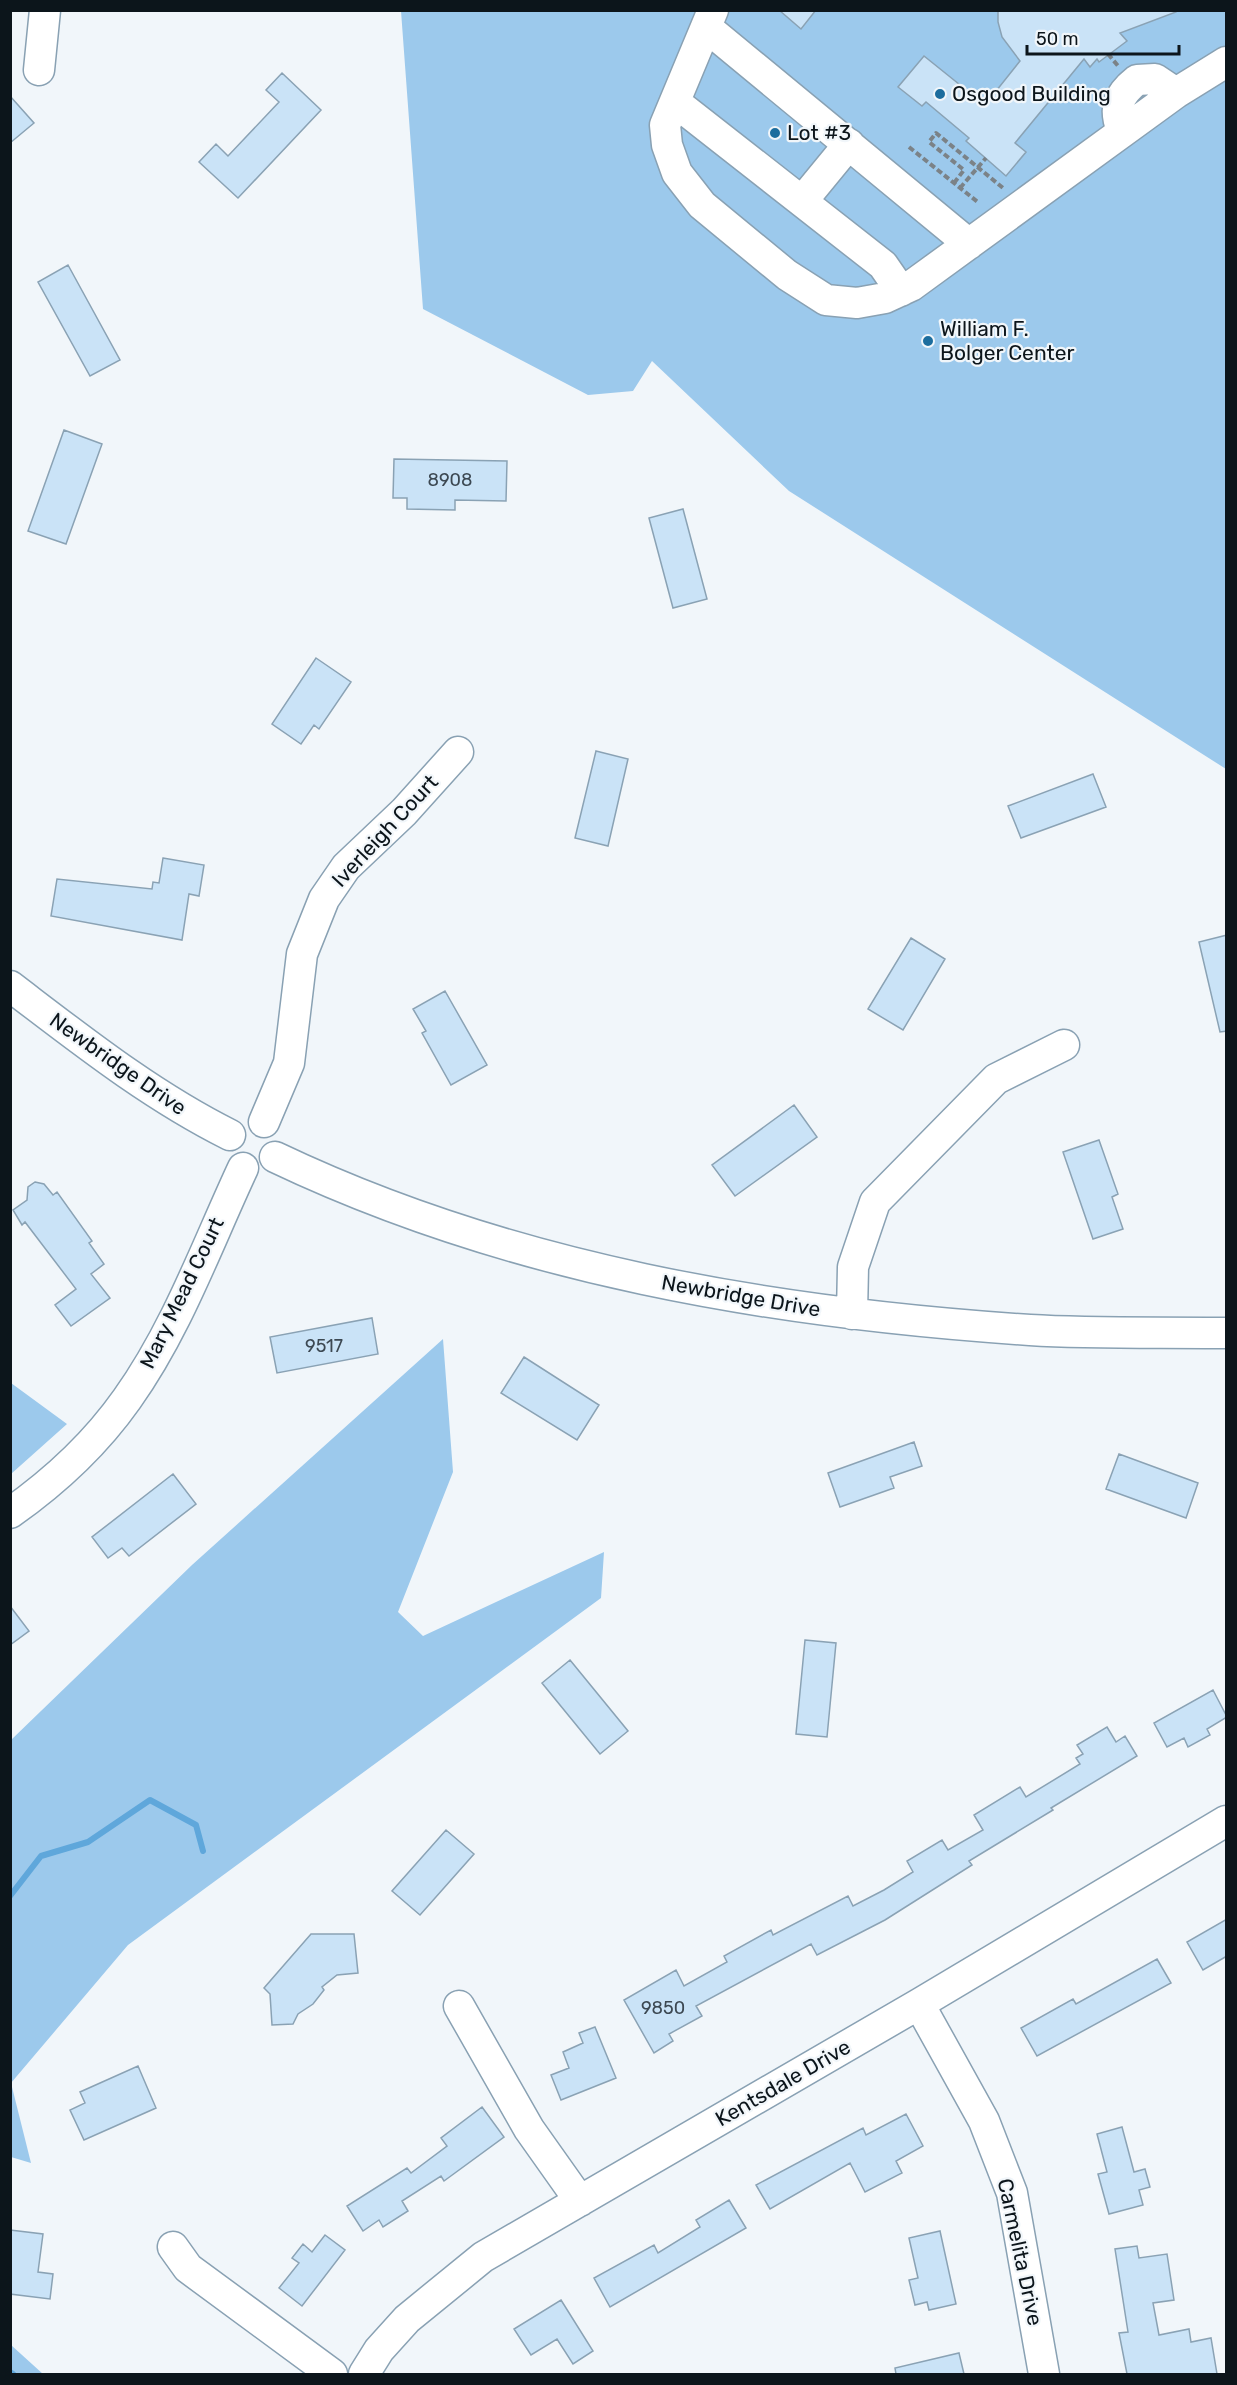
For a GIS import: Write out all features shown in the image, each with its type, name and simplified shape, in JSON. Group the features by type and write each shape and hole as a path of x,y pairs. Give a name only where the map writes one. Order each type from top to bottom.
{"street":[{"path":"39,70 45,10"},
{"path":"969,244 849,144 709,19 665,125 667,145 677,173 702,205 787,274 826,300 857,303 885,298 901,291 969,244 1176,93 1227,62"},
{"path":"675,102 803,200 882,265 901,291"},
{"path":"803,200 849,144"},
{"name":"Iverleigh Court","path":"264,1122 289,1063 302,954 324,899 346,867 404,812 459,752"},
{"name":"Newbridge Drive","path":"10,986 119,1069 187,1113 230,1135"},
{"path":"852,1314 852,1268 875,1202 996,1079 1064,1045"},
{"path":"249,1120 264,1122 276,1133 278,1141 275,1157 265,1167 258,1169 243,1167 237,1163 229,1150 230,1135 235,1128 249,1120"},
{"name":"Newbridge Drive","path":"275,1157 335,1185 494,1242 666,1284 852,1314 1032,1330 1227,1333"},
{"name":"Mary Mead Court","path":"10,1513 90,1445 127,1399 160,1347 243,1167"},
{"name":"Kentsdale Drive","path":"364,2374 379,2350 407,2319 483,2257 919,2004 1227,1821"},
{"name":"Carmelita Drive","path":"919,2004 984,2121 1011,2193 1044,2374"},
{"path":"459,2006 529,2129 580,2200"},
{"path":"173,2247 188,2268 333,2374"}],"path":[{"path":"954,183 964,170 929,142 936,133 1004,189"},
{"path":"909,147 979,203"},
{"path":"960,188 976,166 986,158"}],"shaded area":[{"name":"William F. Bolger Center","path":"401,11 1226,11 1226,769 789,491 652,361 633,391 588,395 423,309"},
{"path":"443,1339 453,1472 398,1612 423,1636 604,1552 601,1598 128,1945 11,2083 11,1740 192,1565"},
{"path":"11,1383 67,1424 11,1474"},
{"path":"11,2083 31,2163 11,2157"},
{"path":"11,2345 43,2374 11,2374"}],"building":[{"path":"779,10 816,10 801,29"},
{"name":"Osgood Building","path":"998,10 1176,10 1176,12 1120,33 1127,41 1099,62 1097,59 1090,67 1084,59 1015,143 1026,152 1006,176 966,141 969,138 926,102 922,106 898,87 924,56 985,105 1020,61 1002,37"},
{"path":"282,73 321,110 238,198 199,162 216,144 228,156 279,102 266,90"},
{"path":"10,96 34,123 10,143"},
{"path":"68,265 120,360 90,376 38,282"},
{"path":"64,430 102,444 66,544 28,531"},
{"path":"394,459 507,461 506,501 455,500 455,510 407,509 407,498 393,498"},
{"path":"683,509 707,599 673,608 649,518"},
{"path":"316,658 351,682 319,729 314,725 301,744 272,724"},
{"path":"596,751 628,759 608,846 575,838"},
{"path":"1093,774 1106,807 1021,838 1008,806"},
{"path":"163,858 204,865 199,896 189,894 182,940 51,916 57,879 152,889 153,882 159,883"},
{"path":"1227,935 1227,1031 1220,1032 1199,942"},
{"path":"911,938 945,959 903,1030 868,1009"},
{"path":"445,991 487,1065 451,1085 422,1033 426,1031 413,1009"},
{"path":"794,1105 817,1137 735,1196 712,1165"},
{"path":"1099,1140 1118,1194 1112,1197 1123,1229 1093,1239 1063,1152"},
{"path":"35,1182 44,1184 53,1195 57,1192 92,1241 89,1243 104,1264 91,1274 110,1298 71,1326 55,1305 76,1289 25,1222 22,1225 13,1210 27,1200 28,1187"},
{"path":"372,1318 378,1354 277,1373 270,1337"},
{"path":"524,1357 599,1405 577,1440 501,1393"},
{"path":"914,1442 922,1466 890,1477 894,1488 840,1507 828,1473"},
{"path":"1119,1454 1198,1483 1186,1518 1106,1489"},
{"path":"173,1474 196,1504 129,1556 122,1548 108,1558 92,1537"},
{"path":"10,1606 29,1631 10,1645"},
{"path":"805,1640 836,1643 827,1737 796,1734"},
{"path":"570,1660 628,1731 600,1754 542,1683"},
{"path":"1213,1690 1227,1717 1207,1729 1210,1735 1188,1747 1184,1738 1167,1747 1154,1723"},
{"path":"1107,1727 1116,1742 1125,1736 1137,1756 969,1861 972,1865 885,1920 817,1955 811,1944 696,2006 702,2016 669,2034 673,2041 654,2053 624,2000 676,1970 684,1986 727,1962 724,1956 771,1930 773,1935 848,1896 853,1906 884,1890 913,1872 907,1861 942,1840 948,1850 983,1830 974,1815 1020,1787 1026,1797 1080,1764 1076,1758 1083,1754 1077,1745"},
{"path":"446,1830 474,1854 420,1915 392,1891"},
{"path":"1227,1919 1227,1956 1203,1970 1187,1942"},
{"path":"311,1934 354,1934 358,1973 337,1975 322,1987 324,1990 313,2004 298,2014 293,2024 272,2025 270,1994 264,1988"},
{"path":"1157,1959 1171,1983 1037,2056 1021,2028 1073,1999 1076,2004"},
{"path":"595,2027 616,2078 561,2100 551,2075 569,2068 563,2052 583,2043 579,2033"},
{"path":"138,2066 156,2108 84,2140 70,2110 85,2103 80,2092"},
{"path":"482,2107 504,2137 444,2181 441,2176 402,2201 408,2211 383,2227 379,2220 363,2231 347,2206 407,2168 411,2173 447,2146 441,2138"},
{"path":"906,2114 923,2146 896,2161 902,2173 865,2192 850,2163 770,2209 756,2185 863,2128 866,2135"},
{"path":"1122,2127 1134,2172 1145,2169 1150,2187 1139,2190 1143,2205 1109,2214 1098,2174 1107,2172 1097,2134"},
{"path":"729,2200 746,2228 610,2307 594,2278 654,2245 658,2253 700,2227 696,2220"},
{"path":"10,2230 43,2234 38,2272 53,2274 50,2299 10,2294"},
{"path":"940,2231 956,2304 929,2310 927,2302 915,2305 909,2280 918,2278 909,2238"},
{"path":"325,2235 345,2250 302,2306 279,2288 299,2263 292,2258 303,2244 312,2252"},
{"path":"1137,2246 1139,2258 1167,2254 1174,2300 1153,2303 1159,2335 1189,2329 1191,2342 1211,2338 1217,2374 1127,2374 1119,2333 1128,2332 1115,2249"},
{"path":"561,2300 593,2351 573,2364 557,2339 531,2355 514,2329"},
{"path":"959,2353 964,2374 896,2374 895,2368"}],"waterway":[{"path":"10,1896 41,1856 88,1842 150,1800 196,1825 203,1851"}],"place":[{"name":"Osgood Building","path":"940,94"},
{"name":"Lot #3","path":"775,133"},
{"name":"William F. Bolger Center","path":"928,341"}]}
